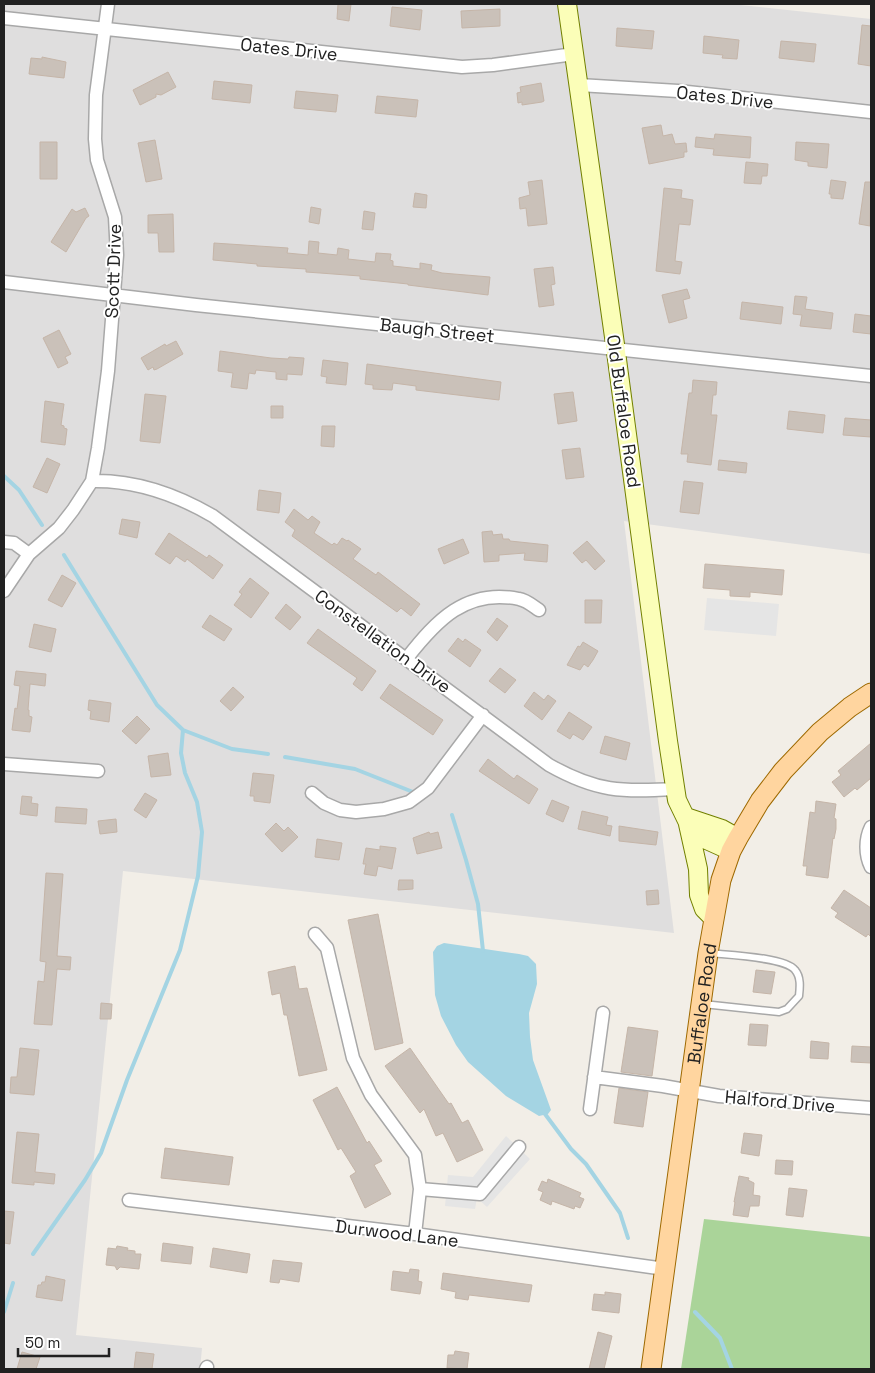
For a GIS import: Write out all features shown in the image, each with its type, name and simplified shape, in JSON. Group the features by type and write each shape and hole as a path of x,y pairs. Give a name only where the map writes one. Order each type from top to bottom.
{"main road":[{"name":"Buffaloe Road","path":"652,1369 708,953 721,880 734,845 760,801 783,771 820,732 850,706 871,693"}],"street":[{"name":"Scott Drive","path":"92,481 102,422 117,254 115,217 97,160 95,139 96,95 108,4"},
{"name":"Old Buffaloe Road","path":"567,4 616,349 675,789 677,800 687,820 698,869 699,895 704,909 714,919"},
{"name":"Oates Drive","path":"4,18 462,66 493,65 574,54"},
{"name":"Oates Drive","path":"579,85 678,92 871,112"},
{"name":"Baugh Street","path":"4,282 871,376"},
{"name":"Constellation Drive","path":"92,481 113,480 171,495 213,516 549,765 572,778 608,789 627,791 675,789"},
{"path":"4,591 29,554 59,528 92,481"},
{"path":"4,542 14,543 29,554"},
{"path":"407,658 433,626 463,603 492,597 520,599 539,610"},
{"path":"312,792 324,803 340,810 356,812 384,809 409,802 428,788 482,715"},
{"path":"4,764 98,771"},
{"path":"687,820 722,829 734,845"},
{"path":"871,827 867,842 867,852 871,867"},
{"path":"315,934 327,948 353,1058 371,1095 414,1155 420,1189 415,1234"},
{"path":"590,1109 603,1013"},
{"name":"Halford Drive","path":"594,1077 719,1096 871,1108"},
{"path":"420,1189 480,1194 519,1148"},
{"name":"Durwood Lane","path":"129,1200 415,1234 665,1269"}],"lane":[{"path":"701,1004 779,1012 786,1009 799,996 799,977 795,969 787,963 708,953"}],"shaded area":[{"path":"4,4 731,4 871,19 871,554 624,521 674,933 123,871 76,1335 202,1348 200,1369 4,1369"},
{"path":"707,598 779,604 776,636 704,630"},
{"path":"506,1136 530,1159 487,1207 477,1198 475,1209 445,1206 448,1175 473,1177"}],"green space":[{"path":"704,1219 871,1237 871,1369 681,1369"}],"water":[{"path":"444,943 528,956 536,964 537,984 529,1013 530,1037 533,1060 551,1110 548,1114 539,1116 506,1096 468,1062 456,1045 441,1016 435,995 433,952 437,946"}],"building":[{"path":"338,4 351,4 349,21 337,19"},
{"path":"392,7 422,10 420,30 390,26"},
{"path":"500,9 500,26 462,28 461,11"},
{"path":"862,25 871,26 871,66 858,64"},
{"path":"617,28 654,31 652,49 616,46"},
{"path":"704,36 739,40 737,59 722,58 723,55 703,53"},
{"path":"781,41 816,44 814,62 779,58"},
{"path":"42,57 66,62 64,78 29,74 31,58 42,59"},
{"path":"168,72 176,87 161,95 156,94 156,97 140,105 133,90"},
{"path":"214,81 252,85 250,103 212,99"},
{"path":"541,83 544,101 522,105 522,102 518,103 517,93 521,92 520,87"},
{"path":"296,91 338,95 336,112 294,108"},
{"path":"377,96 418,100 416,117 375,113"},
{"path":"661,125 663,136 672,134 675,144 686,143 687,152 684,152 684,157 649,164 642,128"},
{"path":"715,134 751,137 750,158 713,155 714,149 695,147 696,137 714,139"},
{"path":"155,140 162,179 146,182 138,143"},
{"path":"40,142 57,142 57,179 40,179"},
{"path":"796,142 829,144 827,168 808,166 808,162 795,160"},
{"path":"746,162 768,164 767,176 762,176 761,184 744,183"},
{"path":"542,180 547,224 528,226 526,208 520,209 519,198 530,195 528,182"},
{"path":"831,180 846,182 843,199 831,198 831,194 829,194"},
{"path":"865,182 871,182 870,226 859,224"},
{"path":"664,188 682,190 681,198 693,200 690,225 679,224 675,261 682,262 680,274 656,271"},
{"path":"415,193 427,195 426,208 413,207"},
{"path":"311,207 321,209 319,224 309,222"},
{"path":"85,208 89,216 66,252 51,242 72,209 76,212"},
{"path":"364,211 375,213 373,230 362,229"},
{"path":"173,214 174,252 159,252 158,233 148,233 148,215"},
{"path":"309,241 319,242 318,253 337,255 338,248 349,250 348,259 375,262 376,253 391,254 390,260 393,261 393,266 420,269 420,263 432,265 431,270 442,273 490,277 488,295 360,279 360,276 306,272 306,269 257,266 257,264 213,260 214,243 288,248 287,253 308,255"},
{"path":"553,267 555,284 551,285 554,305 539,307 534,269"},
{"path":"687,289 690,298 683,300 687,318 669,323 662,295"},
{"path":"795,296 807,297 805,309 833,313 831,329 800,326 802,315 793,314"},
{"path":"742,302 783,307 781,324 740,319"},
{"path":"855,314 871,316 871,334 853,332"},
{"path":"59,330 71,354 65,357 68,363 58,368 43,338"},
{"path":"176,341 183,354 157,369 154,370 153,367 148,370 141,358 165,344 166,346"},
{"path":"220,351 271,358 304,358 302,375 287,374 287,380 276,379 276,372 256,370 255,374 249,373 247,389 231,387 233,373 218,371"},
{"path":"323,360 348,363 346,385 326,383 327,377 321,376"},
{"path":"367,364 501,382 499,400 416,390 416,386 393,383 392,390 373,389 373,385 365,384"},
{"path":"693,380 717,382 716,395 713,395 711,415 717,415 711,465 687,462 688,454 681,454 689,393 692,393"},
{"path":"573,392 577,421 558,424 554,394"},
{"path":"145,394 166,396 160,443 140,441"},
{"path":"45,401 64,404 61,425 67,429 65,445 41,442"},
{"path":"271,406 283,406 283,418 271,418"},
{"path":"789,411 825,415 823,433 787,429"},
{"path":"845,418 871,420 871,437 843,435"},
{"path":"322,426 335,426 334,447 321,446"},
{"path":"580,448 584,477 566,479 562,450"},
{"path":"47,458 60,464 47,493 33,487"},
{"path":"719,460 747,463 746,473 718,470"},
{"path":"684,481 703,483 699,514 680,512"},
{"path":"259,490 281,493 279,513 257,510"},
{"path":"294,509 308,520 312,516 320,522 314,533 332,545 334,543 337,545 342,538 361,549 353,559 376,575 378,572 420,604 411,616 401,608 397,612 292,536 295,530 285,522"},
{"path":"122,519 140,522 137,538 119,534"},
{"path":"492,531 493,535 502,534 503,539 509,539 510,541 548,545 547,562 524,560 525,553 499,555 499,561 484,562 482,532"},
{"path":"169,533 207,558 209,555 223,565 213,579 187,559 185,562 176,556 170,564 155,554"},
{"path":"463,539 469,553 444,564 438,549"},
{"path":"587,541 605,561 595,570 586,560 582,563 573,553"},
{"path":"705,564 784,570 782,595 750,592 750,597 730,596 730,590 703,588"},
{"path":"62,575 76,583 62,607 48,600"},
{"path":"250,578 269,593 251,618 234,605 242,594 239,592"},
{"path":"585,600 602,600 601,623 585,623"},
{"path":"286,604 301,617 290,630 275,618"},
{"path":"210,615 232,629 224,641 202,627"},
{"path":"497,618 508,626 497,641 487,632"},
{"path":"34,624 56,629 51,652 29,647"},
{"path":"318,629 376,671 362,691 353,684 357,678 307,643"},
{"path":"458,638 463,642 465,639 481,650 470,667 448,651"},
{"path":"583,642 598,651 588,667 584,664 580,670 567,665 578,646 580,647"},
{"path":"500,668 516,680 505,693 489,681"},
{"path":"16,671 46,674 45,686 30,684 28,710 29,716 32,717 30,732 12,730 20,686 14,685"},
{"path":"390,684 443,720 433,735 380,698"},
{"path":"233,687 244,697 231,711 220,701"},
{"path":"534,692 544,700 548,695 556,701 542,720 524,706"},
{"path":"89,700 111,703 109,722 90,719 91,711 88,710"},
{"path":"569,712 592,727 583,740 573,734 570,739 557,731"},
{"path":"137,716 150,729 136,744 122,731"},
{"path":"605,736 630,743 626,760 600,753"},
{"path":"871,743 871,778 857,790 855,788 844,797 832,782 841,775 838,771"},
{"path":"168,753 171,775 151,777 148,756"},
{"path":"488,759 514,779 517,775 538,789 529,804 479,771"},
{"path":"253,773 274,775 270,803 254,801 254,796 250,796"},
{"path":"145,793 157,800 146,818 134,810"},
{"path":"22,796 32,797 31,803 38,804 37,816 20,814"},
{"path":"552,800 569,807 563,822 546,814"},
{"path":"816,801 836,804 834,818 836,819 836,829 833,838 828,878 806,875 807,866 803,866 810,812 815,813"},
{"path":"56,807 87,809 86,824 55,822"},
{"path":"582,811 608,817 606,825 612,826 610,836 578,829"},
{"path":"116,819 117,832 100,834 98,821"},
{"path":"276,823 284,831 288,827 298,837 282,852 265,834"},
{"path":"619,826 658,832 656,845 619,841"},
{"path":"429,832 430,834 438,832 442,848 417,854 413,838"},
{"path":"317,839 342,843 339,860 315,857"},
{"path":"380,846 396,848 392,869 378,866 376,876 364,874 366,864 363,864 366,848 380,850"},
{"path":"46,873 63,874 57,956 71,957 70,970 57,969 52,1025 34,1024 38,981 44,982 46,962 40,961"},
{"path":"399,880 413,880 413,889 398,890"},
{"path":"658,890 659,904 647,905 646,891"},
{"path":"844,890 871,908 871,937 868,934 866,937 835,917 838,913 831,908"},
{"path":"378,914 403,1043 375,1050 348,920"},
{"path":"295,966 299,989 307,988 327,1070 299,1076 287,1015 284,1015 280,993 272,995 268,972"},
{"path":"756,970 775,972 771,994 753,992"},
{"path":"101,1003 112,1004 111,1019 100,1019"},
{"path":"750,1024 768,1025 766,1046 748,1045"},
{"path":"628,1027 658,1031 652,1076 621,1072"},
{"path":"811,1041 829,1043 828,1059 810,1058"},
{"path":"852,1046 871,1047 871,1063 851,1062"},
{"path":"20,1048 39,1050 34,1095 10,1093 11,1077 17,1077"},
{"path":"410,1048 449,1104 451,1103 462,1123 468,1120 483,1150 457,1162 443,1133 436,1136 424,1109 420,1113 385,1066"},
{"path":"337,1087 367,1143 369,1141 382,1161 374,1165 391,1194 365,1208 350,1176 356,1172 341,1148 338,1150 313,1100"},
{"path":"619,1088 648,1092 643,1127 614,1123"},
{"path":"17,1132 39,1134 35,1172 55,1174 54,1184 34,1182 34,1185 12,1183"},
{"path":"744,1133 762,1135 759,1156 741,1153"},
{"path":"165,1148 233,1157 229,1185 161,1178"},
{"path":"776,1160 793,1161 792,1175 775,1174"},
{"path":"739,1176 749,1178 748,1180 754,1183 753,1195 760,1196 759,1206 750,1206 748,1217 733,1215"},
{"path":"548,1179 581,1193 579,1197 584,1199 580,1208 575,1206 574,1209 552,1201 551,1205 540,1200 543,1192 538,1190 542,1181 547,1183"},
{"path":"789,1188 807,1190 803,1217 786,1215"},
{"path":"4,1211 14,1212 10,1244 4,1243"},
{"path":"163,1243 193,1247 191,1264 161,1261"},
{"path":"117,1246 135,1251 135,1254 141,1254 139,1269 120,1267 117,1270 115,1266 106,1265 108,1248 116,1249"},
{"path":"213,1248 250,1254 247,1273 210,1267"},
{"path":"273,1260 302,1263 299,1282 280,1279 279,1283 270,1282"},
{"path":"410,1269 419,1270 418,1281 422,1282 420,1294 391,1290 393,1271 409,1273"},
{"path":"443,1273 532,1285 529,1302 469,1295 468,1300 455,1298 456,1292 441,1289"},
{"path":"46,1276 65,1280 62,1301 36,1297 38,1285 45,1282"},
{"path":"605,1292 621,1294 619,1313 592,1310 594,1294 605,1295"},
{"path":"598,1332 612,1336 604,1369 589,1369"},
{"path":"455,1351 469,1353 467,1369 447,1368 448,1355 454,1355"},
{"path":"22,1352 40,1357 36,1369 17,1369"},
{"path":"136,1352 154,1354 152,1369 134,1369"}],"waterway":[{"path":"4,476 19,490 42,525"},
{"path":"64,555 157,705 183,730 232,749 268,754"},
{"path":"33,1254 85,1180 101,1153 127,1080 180,950 198,876 202,832 197,802 185,773 181,753 183,730"},
{"path":"285,757 355,769 413,792"},
{"path":"452,815 478,904 483,951"},
{"path":"543,1109 571,1149 586,1164 620,1213 628,1238"},
{"path":"4,1312 13,1283"},
{"path":"695,1312 720,1338 732,1369"}]}
